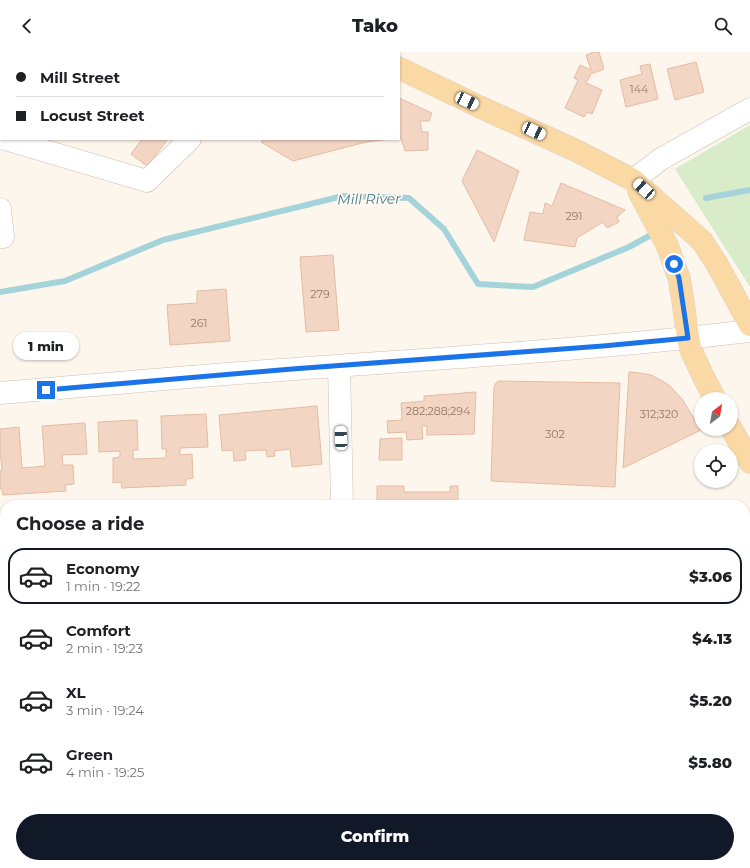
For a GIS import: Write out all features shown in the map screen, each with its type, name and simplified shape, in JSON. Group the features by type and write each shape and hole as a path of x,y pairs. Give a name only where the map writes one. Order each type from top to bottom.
{"main road":[{"path":"400,68 577,151 633,180 702,240 717,264 750,325"},
{"path":"633,180 666,244 679,278 690,348 711,392"}],"street":[{"path":"633,180 661,159 750,109"},
{"path":"8,140 147,181 189,140"},
{"path":"0,209 3,237 0,238"},
{"path":"0,393 292,369 603,346 750,331"},
{"path":"339,366 342,500"}],"green space":[{"path":"750,125 750,287 675,169"}],"building":[{"path":"599,52 604,69 591,74 586,83 602,90 592,114 587,112 584,117 565,108 578,80 574,78 580,65 591,70 586,55"},
{"path":"696,62 704,92 675,100 667,69"},
{"path":"650,64 658,99 626,107 620,80 642,74 640,66"},
{"path":"400,98 432,113 429,121 420,121 422,132 428,132 428,150 405,151 401,138"},
{"path":"141,140 167,140 147,166 131,154"},
{"path":"263,140 381,140 366,142 293,161 261,142"},
{"path":"477,150 519,171 494,242 462,181"},
{"path":"561,183 625,210 617,217 619,222 607,228 603,222 577,238 575,247 524,240 530,212 543,214 545,203 552,206"},
{"path":"333,255 339,330 306,332 300,257"},
{"path":"226,289 230,341 170,345 167,305 197,303 197,291"},
{"path":"629,372 651,375 670,386 682,399 694,419 694,433 623,468"},
{"path":"498,381 620,383 615,487 491,481 494,387"},
{"path":"476,392 474,434 427,435 427,426 422,426 423,439 407,440 406,432 388,433 387,421 402,420 401,403 424,401 424,396"},
{"path":"317,406 322,464 292,467 290,449 274,451 275,456 267,457 266,450 245,451 246,460 234,461 233,450 222,451 219,415"},
{"path":"206,414 208,447 180,448 180,455 192,454 193,478 186,479 186,485 122,488 121,482 113,483 113,458 120,457 120,451 99,452 98,422 137,420 138,450 133,450 133,459 166,458 166,449 162,449 161,416"},
{"path":"85,423 87,454 62,455 63,465 73,465 74,484 65,485 66,491 3,495 2,489 0,489 0,471 2,470 0,459 0,429 19,427 22,468 45,466 42,426"},
{"path":"402,438 402,460 379,460 380,439"},
{"path":"377,486 404,486 404,492 450,492 450,486 458,486 458,500 377,500"}],"waterway":[{"name":"Mill River","path":"706,198 750,190"},
{"name":"Mill River","path":"0,292 65,281 163,240 343,196 409,198 444,229 478,284 533,287 629,247 651,235"}],"route":[{"path":"46,390 688,338 679,278 674,264"}]}
